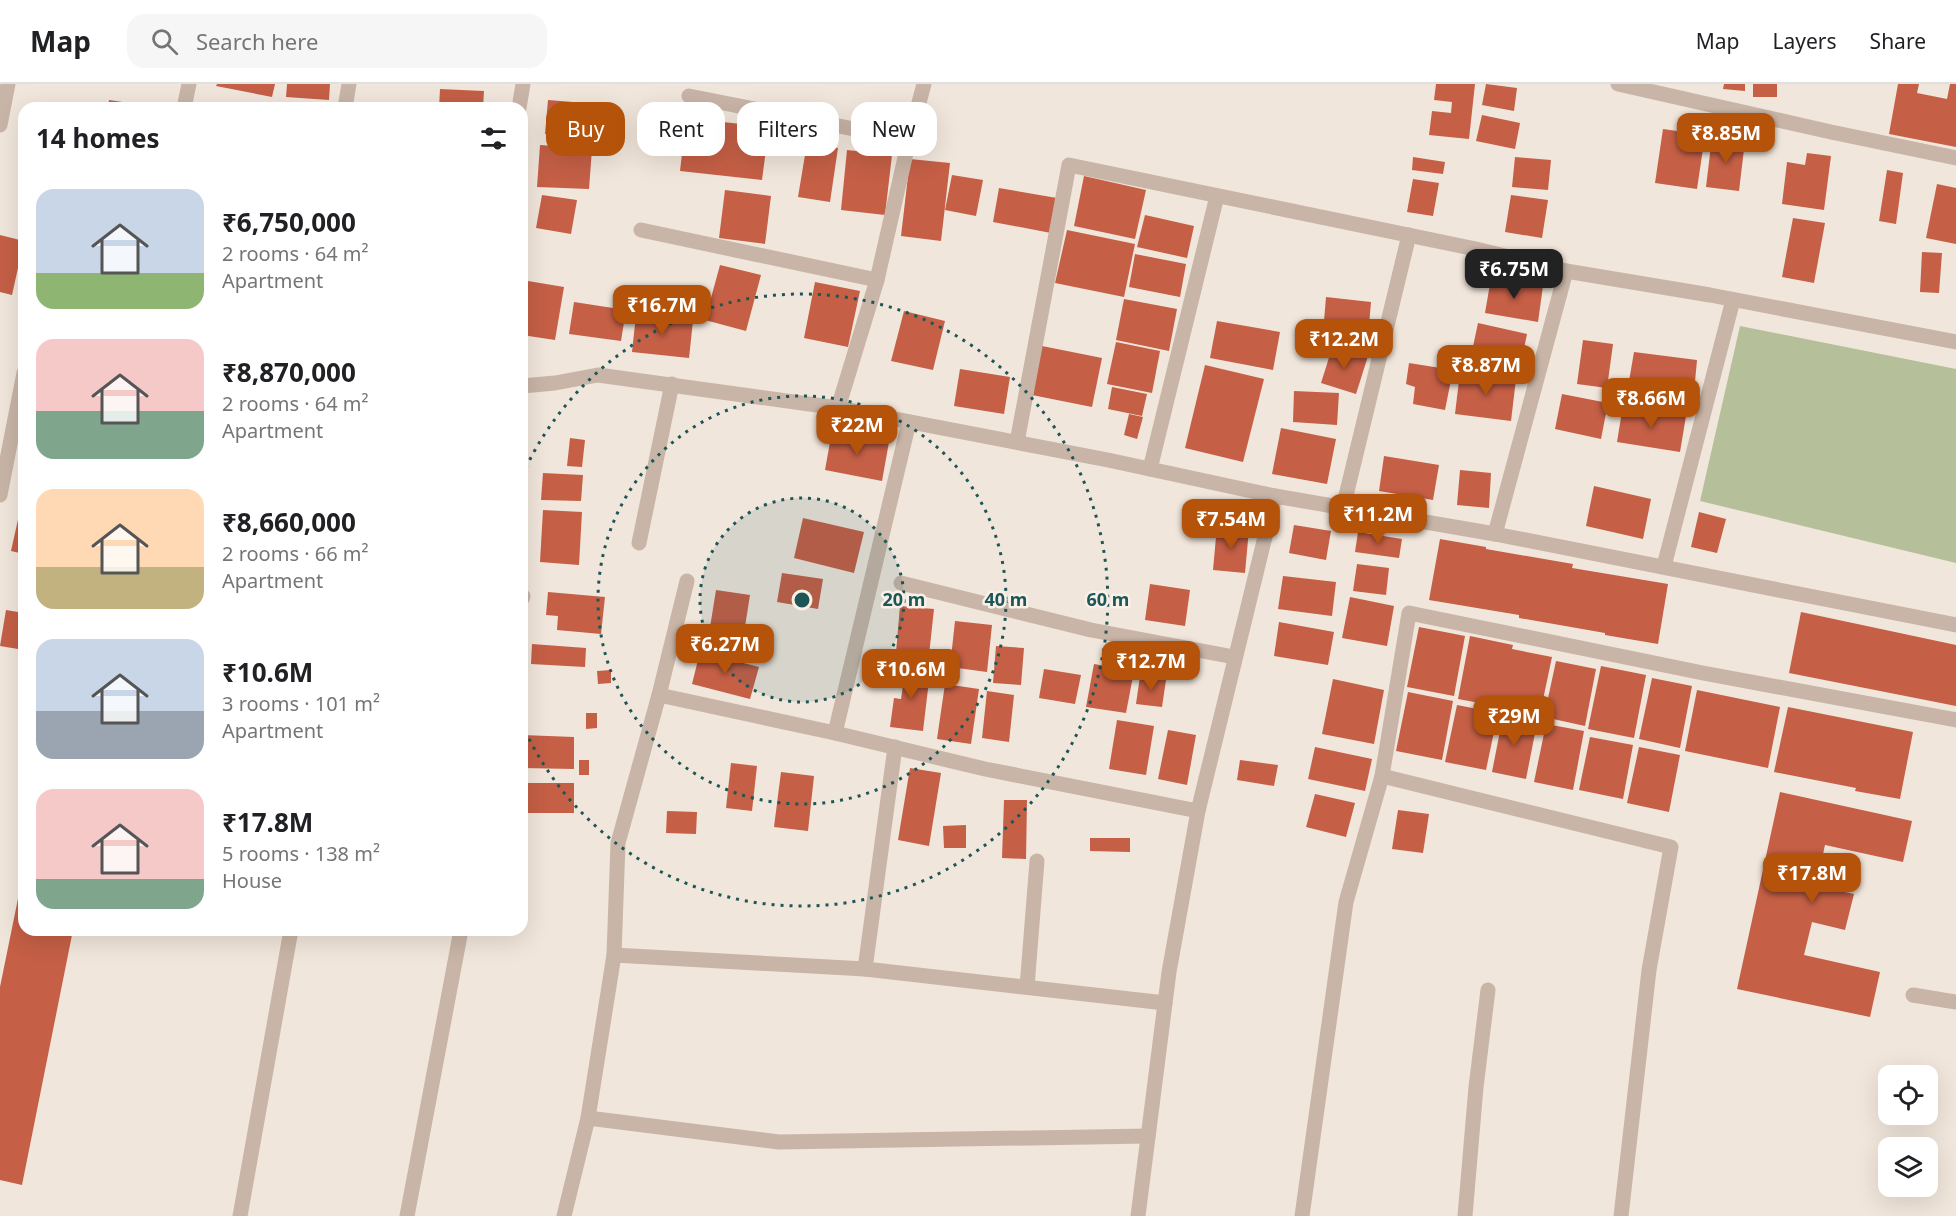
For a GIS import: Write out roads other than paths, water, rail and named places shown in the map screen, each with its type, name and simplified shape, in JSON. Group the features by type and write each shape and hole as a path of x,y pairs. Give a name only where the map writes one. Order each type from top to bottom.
{"street":[{"path":"0,125 8,84"},
{"path":"185,102 189,84"},
{"path":"346,102 349,84"},
{"path":"520,102 523,84"},
{"path":"919,102 924,84"},
{"path":"1618,84 1956,158"},
{"path":"689,96 851,128"},
{"path":"838,408 877,280 905,156"},
{"path":"1017,442 1069,165 1409,235 1566,271 1956,342"},
{"path":"1150,469 1217,196"},
{"path":"640,230 877,280"},
{"path":"1343,508 1409,235"},
{"path":"1495,534 1566,271"},
{"path":"1664,566 1733,300"},
{"path":"528,385 598,375 838,408 1017,442 1275,496 1664,566 1956,625"},
{"path":"639,543 672,384"},
{"path":"0,495 18,404"},
{"path":"835,733 909,422"},
{"path":"1138,1216 1165,1003 1198,811 1275,496"},
{"path":"564,1216 588,1118 614,955 618,843 659,695 687,581"},
{"path":"902,583 1091,630 1234,657"},
{"path":"1302,1216 1346,902 1382,776 1409,613 1703,673 1956,720"},
{"path":"659,695 835,733 985,769 1198,811"},
{"path":"865,969 895,747"},
{"path":"1382,776 1671,847 1649,970 1621,1216"},
{"path":"1027,987 1037,861"},
{"path":"240,1216 290,936"},
{"path":"407,1216 460,936"},
{"path":"614,955 865,969 1165,1003"},
{"path":"1465,1216 1488,990"},
{"path":"1913,995 1956,1002"},
{"path":"588,1118 779,1142 1148,1136"}]}
